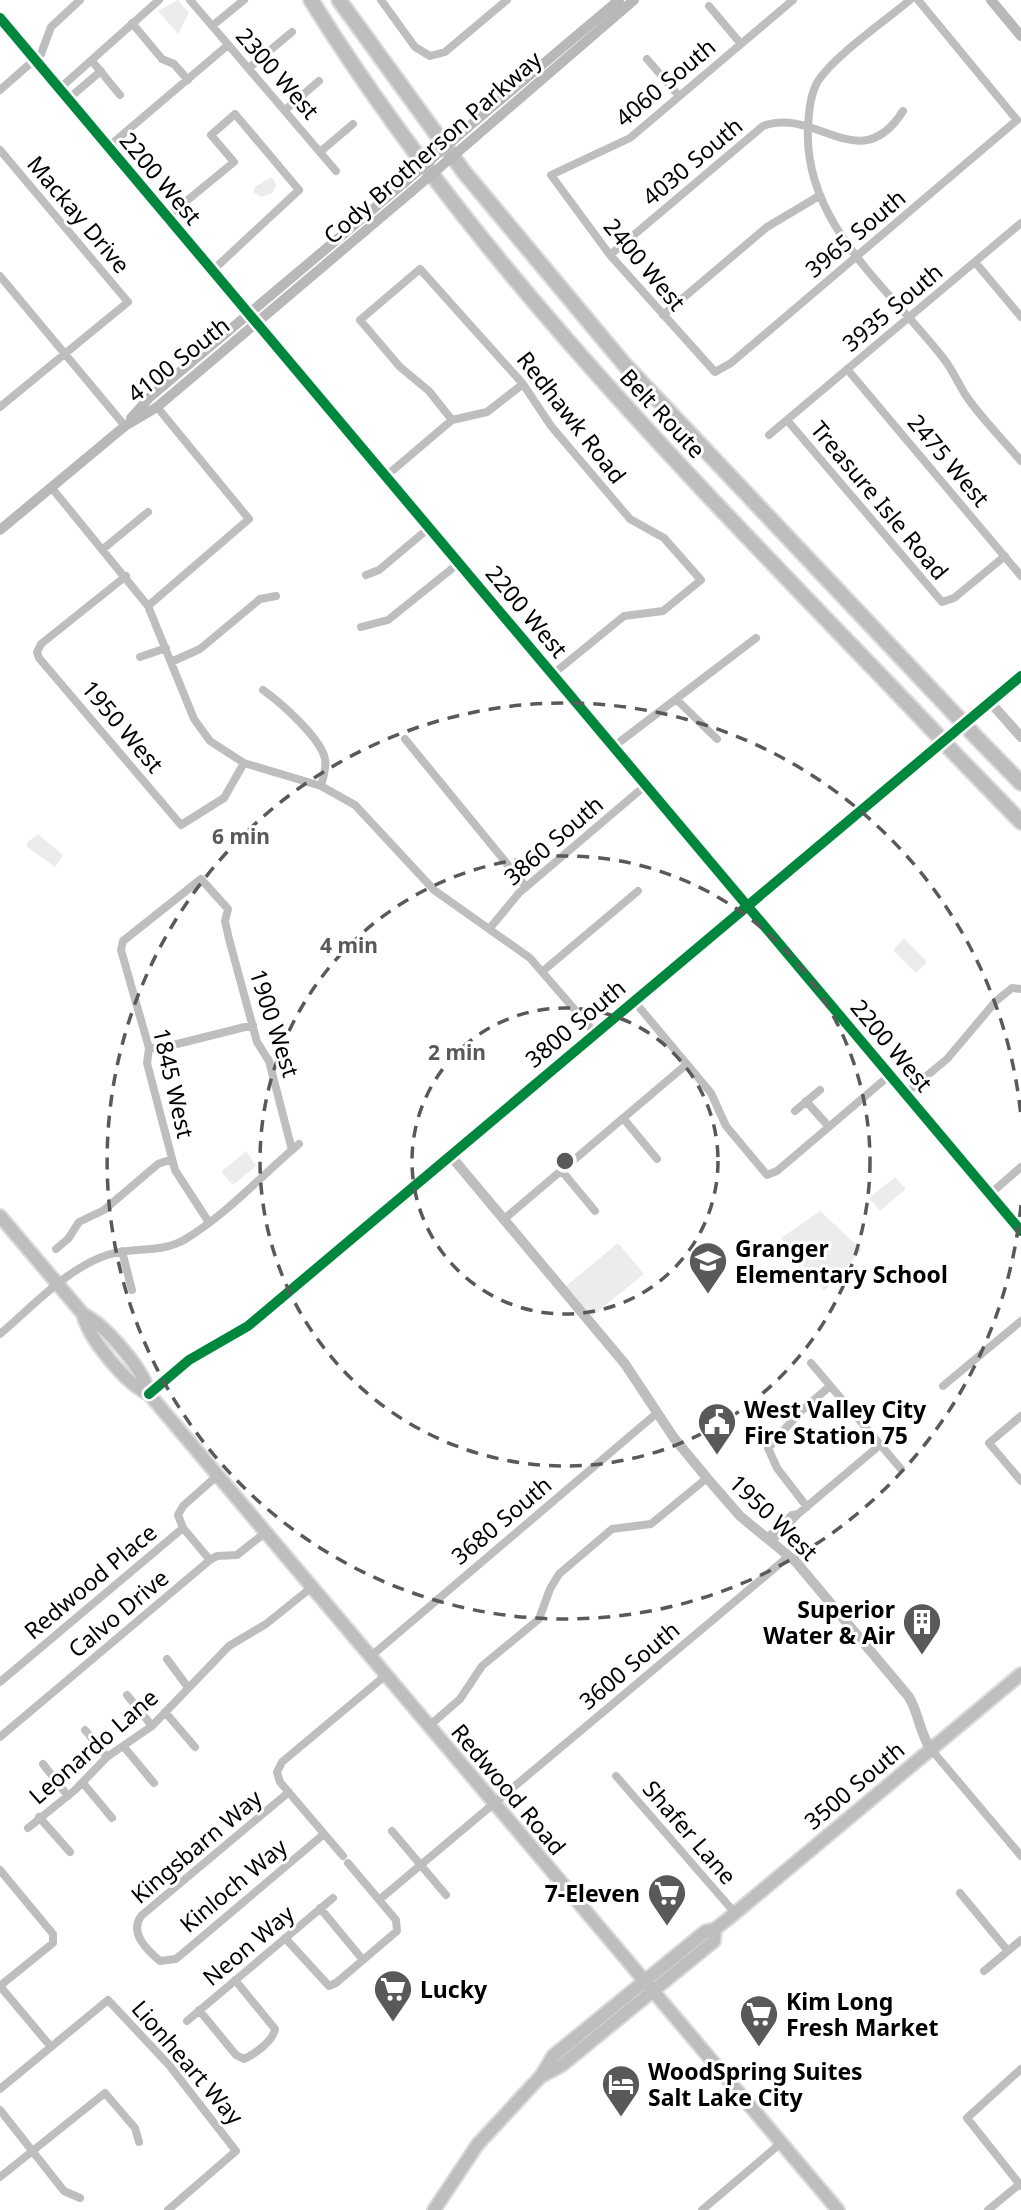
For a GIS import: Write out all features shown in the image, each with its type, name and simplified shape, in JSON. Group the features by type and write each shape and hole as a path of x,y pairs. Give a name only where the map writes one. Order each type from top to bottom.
{"highway":[{"name":"Belt Route","path":"311,0 412,145 541,309 626,408 1021,822"},
{"name":"Belt Route","path":"339,0 464,172 625,365 1021,783"}],"main road":[{"name":"Cody Brotherson Parkway","path":"256,324 407,187 467,128 619,0"},
{"name":"Cody Brotherson Parkway","path":"248,315 407,187 474,138 634,0"},
{"path":"991,0 1021,36"},
{"name":"4100 South","path":"125,426 150,397 248,315"},
{"name":"4100 South","path":"0,530 125,426 157,407 256,324"},
{"name":"Redwood Road","path":"0,1216 83,1314 86,1330 136,1389 149,1394 838,2210"},
{"name":"3500 South","path":"434,2210 478,2144 541,2076 562,2066 649,1986 713,1941 715,1929 1021,1674"}],"street":[{"path":"0,90 35,60 44,48 51,27 80,0"},
{"path":"59,89 159,0"},
{"name":"2300 West","path":"190,0 336,171"},
{"path":"212,26 244,0"},
{"path":"381,0 423,54 436,56 445,52 507,0"},
{"name":"4060 South","path":"551,175 566,165 618,146 793,0"},
{"path":"911,0 824,74 811,97 808,162 819,196 837,229 945,360 969,400 1021,461"},
{"name":"3965 South","path":"715,372 731,363 1017,120 918,0"},
{"path":"709,6 741,44"},
{"name":"2200 West","path":"0,18 1021,1231"},
{"path":"132,23 162,59 174,64 188,80"},
{"path":"249,68 292,32"},
{"path":"108,147 229,45"},
{"path":"647,59 679,96"},
{"path":"92,61 120,95"},
{"path":"68,99 101,71"},
{"path":"285,110 319,80"},
{"name":"4030 South","path":"610,255 764,126 783,121 864,142 884,133 903,111"},
{"path":"167,218 233,162 211,135 235,114 299,190 212,271"},
{"path":"320,152 353,124"},
{"name":"Mackay Drive","path":"0,149 128,302 65,354"},
{"name":"2400 West","path":"551,175 610,255 715,372"},
{"path":"663,315 767,227 819,196"},
{"name":"3935 South","path":"769,435 1021,223"},
{"path":"975,262 1021,317"},
{"name":"Redhawk Road","path":"452,420 429,391 400,367 360,320 420,269 523,384 551,425 630,519 664,538 701,580 663,611 624,616 553,674"},
{"path":"0,276 125,426"},
{"path":"0,407 65,354"},
{"name":"2475 West","path":"847,369 1021,576"},
{"path":"386,477 452,420 495,409 523,384"},
{"path":"148,606 249,519 157,407"},
{"name":"Treasure Isle Road","path":"787,420 938,598 946,603 1005,556"},
{"path":"51,486 148,606 203,732 223,751 244,763 321,786 355,805 434,890 490,928 543,971 595,1033"},
{"path":"103,549 148,512"},
{"path":"366,575 379,570 429,528"},
{"path":"360,627 388,620 459,563"},
{"name":"1950 West","path":"126,576 41,644 37,652 39,658 181,825 223,798 237,780 244,763"},
{"path":"171,662 200,649 260,599 276,596"},
{"path":"613,747 713,668 746,648 756,638"},
{"path":"140,657 166,649"},
{"name":"3800 South","path":"149,1394 189,1360 248,1326 1021,676"},
{"path":"262,690 284,706 324,754 326,769 321,786"},
{"path":"676,699 717,739"},
{"path":"990,702 1021,737"},
{"path":"405,739 526,887"},
{"name":"3860 South","path":"490,928 526,887 646,785"},
{"name":"1900 West","path":"121,946 201,879 228,909 225,921 257,1042 269,1061 296,1147 208,1221"},
{"path":"543,971 638,891"},
{"name":"1845 West","path":"121,946 149,1048 147,1063 172,1159 180,1181 208,1221"},
{"path":"905,1094 947,1059 996,1001 1012,988 1021,989"},
{"path":"634,1001 711,1093 726,1126 767,1175 777,1171 890,1076"},
{"path":"149,1048 160,1048 253,1026"},
{"path":"503,1220 687,1064"},
{"path":"795,1111 820,1090"},
{"path":"806,1101 829,1127"},
{"path":"623,1118 657,1159"},
{"name":"1950 West","path":"450,1155 625,1364 657,1413 706,1478 740,1516 789,1556 909,1697 917,1712 920,1732 930,1748"},
{"path":"56,1249 68,1239 79,1222 104,1210 158,1164 172,1159"},
{"path":"990,1194 1021,1167"},
{"path":"561,1170 596,1211"},
{"path":"0,1334 58,1285 96,1259 122,1251 171,1246 208,1221"},
{"path":"122,1251 132,1290"},
{"path":"943,1387 1021,1321"},
{"path":"811,1363 901,1469"},
{"path":"807,1507 777,1468 768,1448 799,1413 830,1386"},
{"name":"3680 South","path":"370,1657 657,1413"},
{"path":"1021,1416 989,1443 1021,1481"},
{"path":"769,1539 792,1515 807,1507 880,1445"},
{"name":"Redwood Place","path":"0,1682 183,1528 179,1520 180,1510 218,1475"},
{"path":"429,1726 460,1699 482,1666 539,1619 550,1589 559,1574 612,1529 652,1524 706,1478"},
{"path":"183,1528 211,1560"},
{"name":"Calvo Drive","path":"0,1737 211,1560 217,1556 237,1555 266,1532"},
{"name":"3600 South","path":"379,1900 789,1556"},
{"name":"Leonardo Lane","path":"29,1828 39,1816 83,1783 107,1757 152,1727 187,1686 229,1646 266,1623 312,1587"},
{"path":"167,1659 187,1686"},
{"path":"285,1938 329,1986 399,1928 278,1778 282,1762 386,1675"},
{"path":"127,1695 152,1727"},
{"path":"165,1712 195,1747"},
{"path":"85,1730 107,1757"},
{"path":"124,1746 154,1783"},
{"path":"930,1748 1021,1856"},
{"path":"43,1764 68,1796"},
{"name":"Shafer Lane","path":"616,1776 735,1913"},
{"path":"83,1783 112,1818"},
{"name":"Kingsbarn Way","path":"166,1962 156,1957 138,1937 138,1921 289,1792"},
{"path":"39,1816 70,1852"},
{"path":"392,1831 446,1895"},
{"name":"Kinloch Way","path":"166,1962 176,1959 324,1834"},
{"path":"0,1870 54,1934 53,1943 0,1986 51,2047 0,2089"},
{"path":"960,1893 1008,1951"},
{"name":"Neon Way","path":"187,2021 333,1898"},
{"path":"320,1909 363,1960"},
{"path":"984,1971 1021,1940"},
{"path":"199,2011 236,2054 244,2059 275,2032 235,1980"},
{"name":"Lionheart Way","path":"51,2047 108,2000 154,2048 220,2127 236,2151 168,2210"},
{"path":"988,2210 1020,2184 967,2118 1021,2069"},
{"path":"0,2177 104,2093 135,2128 139,2142"},
{"path":"0,2110 64,2191 80,2198"},
{"path":"702,2210 781,2143"}],"shaded area":[{"path":"178,0 189,13 178,34 158,11"},
{"path":"272,177 276,185 272,193 262,197 253,192 256,186"},
{"path":"38,834 63,855 55,867 27,847 27,843"},
{"path":"904,938 927,962 916,973 893,950"},
{"path":"246,1151 256,1166 233,1185 221,1172"},
{"path":"895,1177 906,1189 880,1211 869,1198"},
{"path":"820,1211 862,1250 824,1291 781,1238"},
{"path":"618,1243 644,1274 592,1316 566,1286"}],"cycle path":[{"path":"0,18 1021,1231"},
{"path":"149,1394 189,1360 248,1326 1021,676"}],"place":[{"name":"Granger Elementary School","path":"708,1295"},
{"name":"West Valley City Fire Station 75","path":"717,1456"},
{"name":"Superior Water & Air","path":"922,1656"},
{"name":"7-Eleven","path":"667,1927"},
{"name":"Lucky","path":"393,2023"},
{"name":"Kim Long Fresh Market","path":"759,2048"},
{"name":"WoodSpring Suites Salt Lake City","path":"621,2118"}]}
